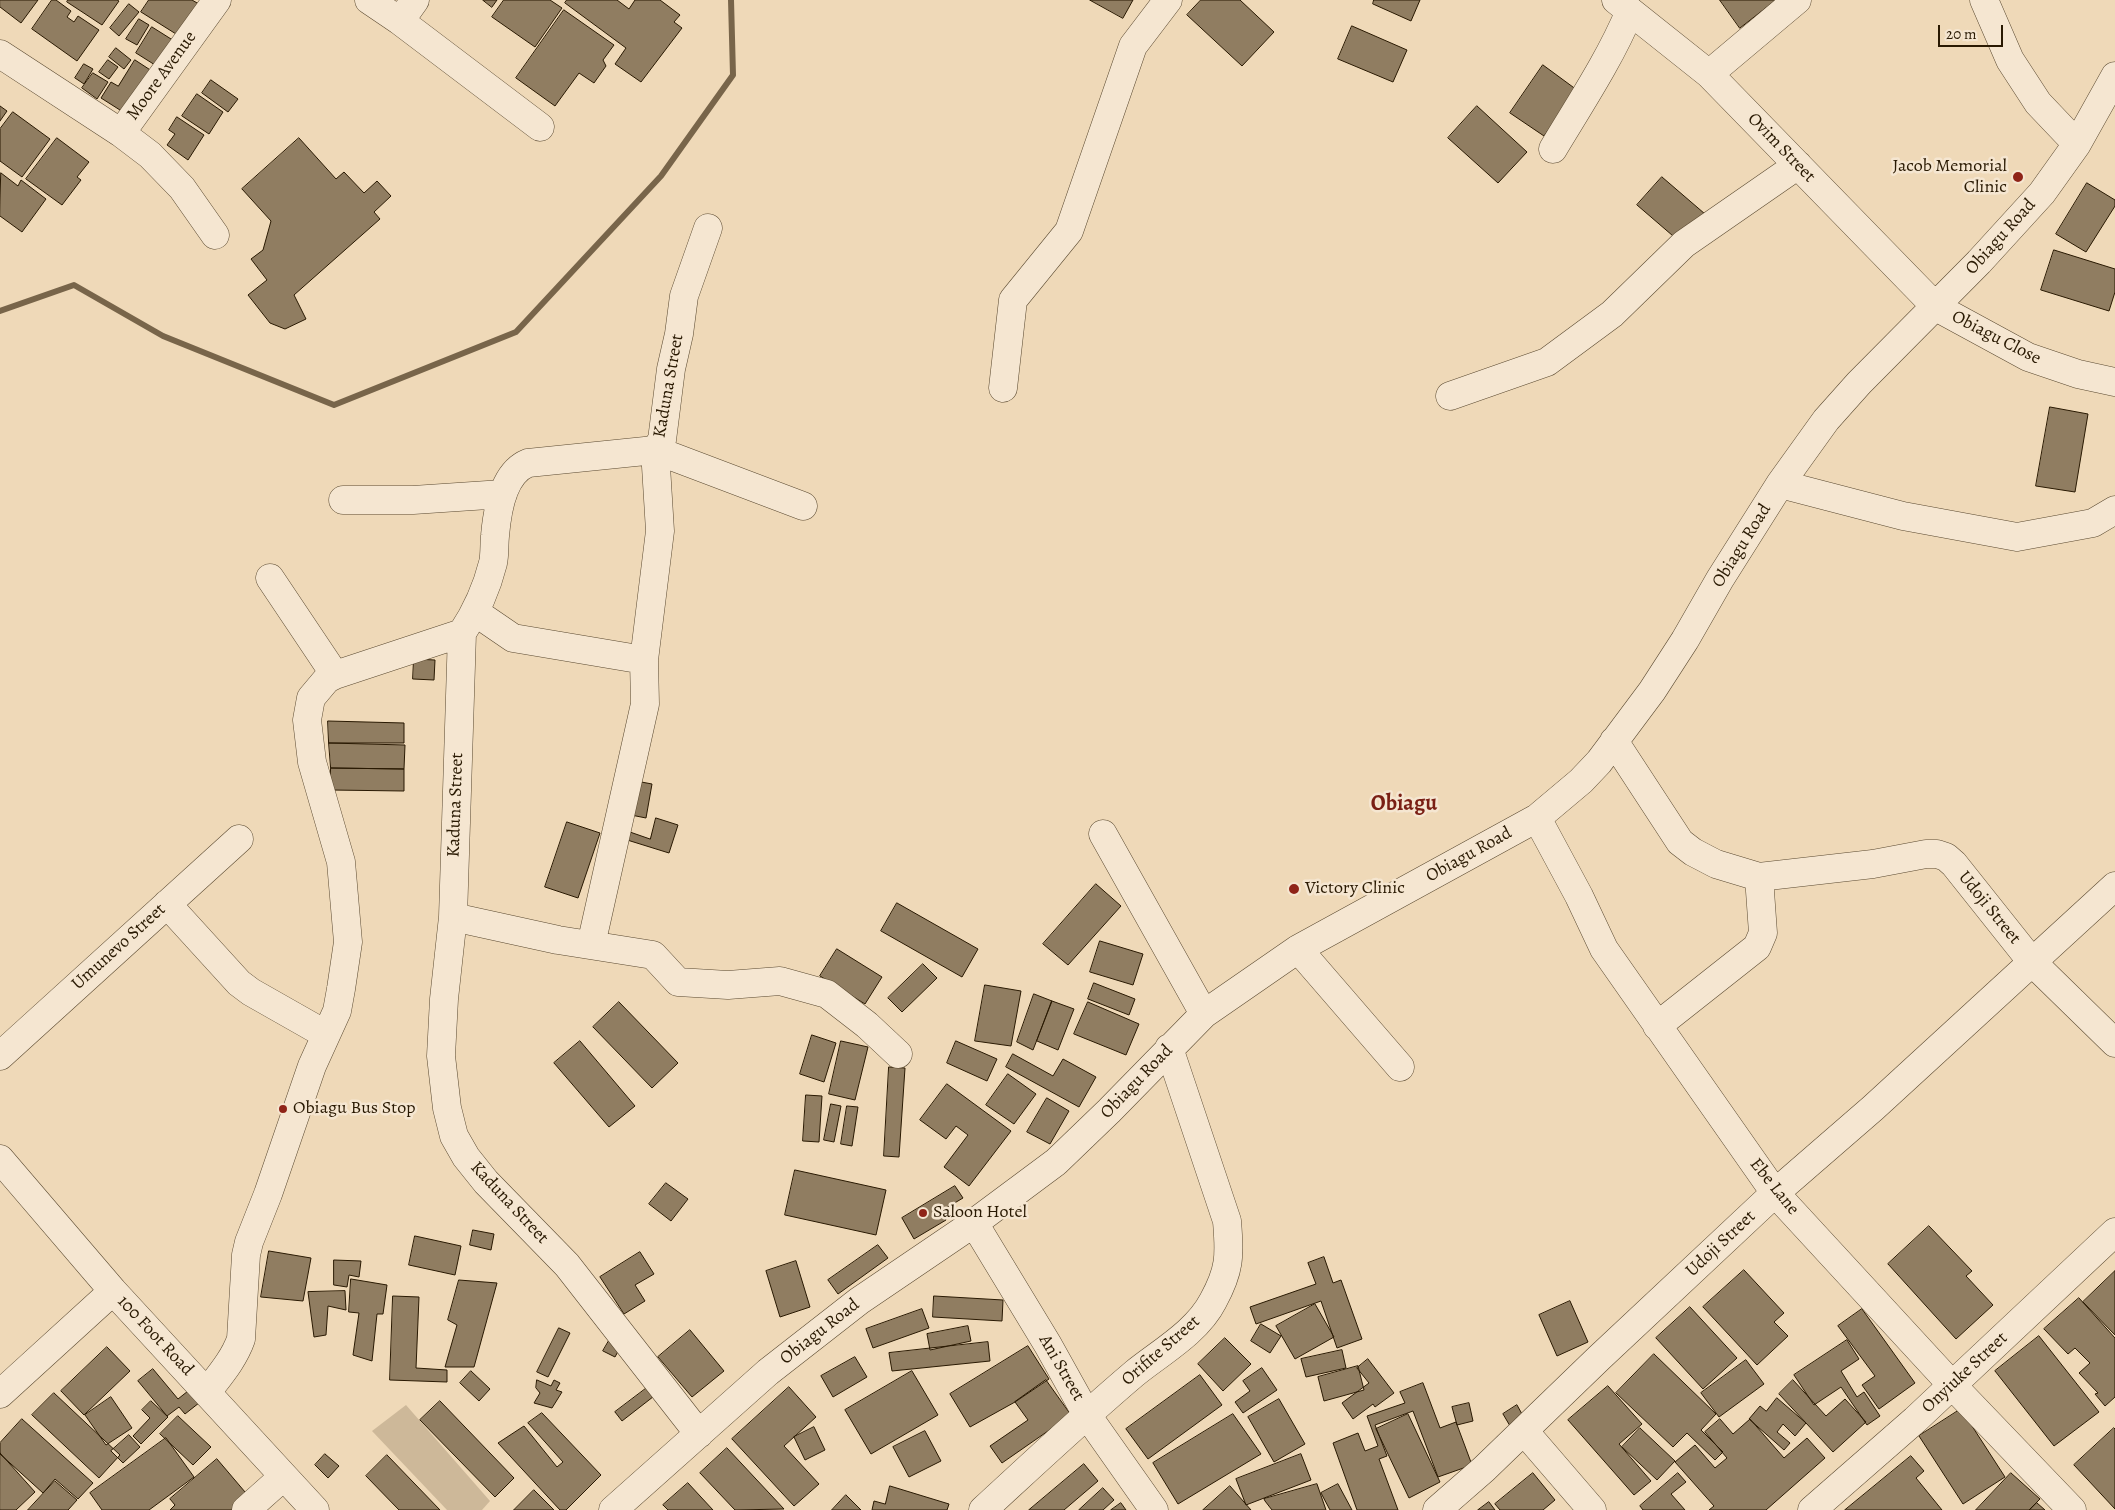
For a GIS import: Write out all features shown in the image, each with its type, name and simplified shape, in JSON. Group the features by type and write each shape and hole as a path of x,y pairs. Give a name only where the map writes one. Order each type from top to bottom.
{"street":[{"name":"Moore Avenue","path":"0,54 121,133 217,0"},
{"path":"368,0 408,10 483,84 540,127"},
{"path":"1003,388 1013,300 1069,231 1133,46 1168,0"},
{"path":"1708,74 1797,0"},
{"path":"1984,0 2010,60 2038,103 2077,144"},
{"path":"1553,149 1593,84 1623,27 1623,5"},
{"name":"Ovim Street","path":"1623,5 1708,74 1936,307"},
{"name":"Obiagu Road","path":"613,1510 768,1372 859,1301 974,1223 1056,1162 1110,1111 1204,1014 1298,949 1537,818 1581,781 1599,762 1652,691 1780,484 1826,420 1859,383 1936,307 2026,210 2077,144 2115,76"},
{"path":"121,133 150,155 182,188 215,235"},
{"path":"1450,396 1547,362 1612,314 1684,244 1798,165"},
{"name":"Kaduna Street","path":"699,1434 567,1264 486,1182 466,1157 454,1136 447,1108 441,1056 444,999 453,917 469,622 493,562 495,534 503,494 508,479 518,467 528,463 655,450 662,440 671,369 679,334 684,296 708,228"},
{"name":"Obiagu Close","path":"1936,307 2028,357 2078,374 2115,382"},
{"path":"591,945 645,704 644,660 660,531 655,450 804,506"},
{"path":"1780,484 1903,516 2017,537 2093,523 2115,510"},
{"path":"343,500 413,500 503,494"},
{"path":"270,578 335,676"},
{"path":"207,1392 237,1351 241,1338 246,1255 249,1242 325,1034 337,1011 348,942 341,862 312,762 307,720 311,698 327,679 469,622 513,638 644,660"},
{"path":"1614,741 1680,842 1693,852 1716,864 1759,877 1763,933 1757,947 1656,1026"},
{"name":"Ebe Lane","path":"1537,818 1579,896 1604,949 1656,1026 1775,1193 1952,1385 2072,1510"},
{"path":"1103,834 1204,1014"},
{"name":"Umunevo Street","path":"0,1056 239,839"},
{"name":"Udoji Street","path":"1759,877 1865,865 1926,854 1946,856 2032,962 2115,1043"},
{"name":"Udoji Street","path":"1437,1510 1524,1431 1606,1351 1775,1193 1839,1139 2115,886"},
{"path":"167,904 240,983 251,992 325,1034"},
{"path":"453,917 591,945 653,955 678,982 728,985 780,981 827,994 867,1025 898,1054"},
{"path":"1298,949 1400,1067"},
{"name":"Orifite Street","path":"990,1503 1088,1415 1186,1333 1204,1315 1213,1302 1229,1261 1228,1221 1169,1048"},
{"name":"100 Foot Road","path":"0,1159 113,1291 315,1510"},
{"name":"Ani Street","path":"974,1223 1088,1415 1154,1510"},
{"name":"Onyiuke Street","path":"1812,1510 1952,1385 2115,1232"},
{"path":"0,1394 113,1291"},
{"path":"1524,1431 1592,1510"},
{"path":"246,1510 283,1477"}],"shaded area":[{"path":"406,1405 490,1501 482,1510 447,1510 372,1431"}],"building":[{"path":"0,0 38,0 21,23 0,7"},
{"path":"52,0 56,0 71,11 67,17 74,22 78,16 99,30 77,61 32,29"},
{"path":"68,0 119,1 102,25 67,2"},
{"path":"149,0 192,0 204,7 184,39 141,12"},
{"path":"483,0 497,0 492,7"},
{"path":"504,0 550,0 562,8 535,47 492,17"},
{"path":"567,0 617,0 629,9 635,0 660,0 680,15 674,22 682,28 641,82 615,64 626,48 565,3"},
{"path":"1090,0 1133,0 1123,18"},
{"path":"1201,0 1240,0 1274,32 1242,66 1187,15"},
{"path":"1374,0 1420,0 1411,21 1373,4"},
{"path":"1720,0 1776,0 1740,28"},
{"path":"129,4 139,12 119,36 110,28"},
{"path":"564,10 614,45 603,60 606,66 594,83 579,73 555,106 516,78"},
{"path":"139,19 149,25 137,45 126,39"},
{"path":"1352,26 1407,50 1393,82 1338,59"},
{"path":"152,27 179,44 163,70 136,53"},
{"path":"116,48 131,60 124,69 109,57"},
{"path":"108,60 118,67 109,79 99,72"},
{"path":"135,60 158,75 131,117 101,98 111,82 118,86"},
{"path":"84,64 93,69 84,84 75,78"},
{"path":"1543,65 1577,90 1544,136 1510,113"},
{"path":"93,73 108,82 97,99 82,88"},
{"path":"211,80 238,99 228,112 202,93"},
{"path":"197,94 223,112 209,134 182,116"},
{"path":"0,106 7,111 0,121"},
{"path":"1477,106 1527,152 1498,183 1448,138"},
{"path":"13,112 50,139 22,177 0,161 0,129"},
{"path":"177,117 204,135 188,160 167,145 175,134 169,130"},
{"path":"57,138 89,162 77,177 81,180 62,205 26,179"},
{"path":"299,138 336,179 344,172 364,193 377,181 391,196 374,212 380,219 294,295 306,319 285,329 270,323 248,295 267,280 251,259 263,250 271,221 242,189"},
{"path":"1,173 18,186 21,180 46,199 22,232 0,216"},
{"path":"1662,177 1712,220 1687,248 1637,205"},
{"path":"2087,183 2115,200 2115,206 2086,252 2056,234"},
{"path":"2054,250 2115,269 2115,292 2109,311 2041,290"},
{"path":"2050,407 2088,414 2075,492 2036,486"},
{"path":"414,659 435,660 434,680 413,679"},
{"path":"328,721 404,723 404,743 329,743"},
{"path":"329,743 405,745 404,769 331,768"},
{"path":"331,768 404,769 404,791 330,790"},
{"path":"636,781 652,784 646,818 631,815"},
{"path":"656,818 678,825 669,853 624,839 627,831 650,839"},
{"path":"567,822 600,833 578,898 545,887"},
{"path":"1096,884 1121,906 1068,965 1043,944"},
{"path":"897,903 978,949 962,977 881,931"},
{"path":"1100,941 1143,954 1133,985 1090,972"},
{"path":"837,949 882,977 865,1004 820,976"},
{"path":"923,964 937,978 902,1012 888,998"},
{"path":"1094,983 1135,999 1129,1015 1088,999"},
{"path":"985,985 1021,991 1011,1046 975,1041"},
{"path":"1034,994 1052,1001 1033,1050 1017,1042"},
{"path":"1052,1001 1074,1009 1058,1050 1037,1041"},
{"path":"619,1002 678,1063 652,1088 593,1027"},
{"path":"1088,1002 1139,1024 1126,1055 1074,1034"},
{"path":"812,1035 836,1043 824,1082 800,1074"},
{"path":"580,1041 635,1106 609,1127 554,1063"},
{"path":"841,1041 868,1047 855,1100 829,1094"},
{"path":"956,1041 997,1059 987,1081 947,1063"},
{"path":"1013,1054 1053,1076 1063,1059 1096,1077 1079,1107 1006,1067"},
{"path":"889,1067 905,1068 899,1157 884,1156"},
{"path":"1008,1074 1036,1094 1014,1124 986,1105"},
{"path":"947,1084 1011,1131 969,1186 944,1167 968,1135 956,1126 946,1139 920,1120"},
{"path":"806,1095 822,1096 819,1142 803,1141"},
{"path":"1047,1098 1069,1111 1050,1144 1027,1132"},
{"path":"831,1104 841,1106 834,1142 824,1140"},
{"path":"847,1106 858,1107 852,1146 841,1144"},
{"path":"795,1170 886,1190 876,1235 785,1215"},
{"path":"666,1183 688,1199 671,1221 649,1204"},
{"path":"955,1186 963,1198 941,1211 946,1220 914,1239 902,1218"},
{"path":"1929,1226 1972,1271 1966,1276 1993,1305 1956,1339 1888,1264"},
{"path":"473,1230 494,1234 491,1250 470,1245"},
{"path":"415,1236 461,1246 455,1275 409,1265"},
{"path":"878,1245 888,1258 838,1294 828,1280"},
{"path":"269,1251 311,1258 303,1301 261,1297"},
{"path":"640,1252 654,1274 635,1285 645,1301 624,1314 600,1277"},
{"path":"1324,1257 1333,1283 1341,1280 1362,1339 1337,1348 1321,1301 1256,1324 1250,1307 1316,1284 1308,1263"},
{"path":"334,1260 361,1261 359,1277 349,1275 347,1287 334,1285"},
{"path":"796,1261 810,1307 780,1317 766,1271"},
{"path":"1744,1270 1784,1313 1774,1322 1788,1336 1757,1365 1703,1307"},
{"path":"2115,1271 2115,1335 2083,1302"},
{"path":"351,1279 387,1285 383,1314 377,1314 372,1361 353,1355 359,1313 349,1312"},
{"path":"459,1280 497,1283 474,1367 445,1367 457,1325 448,1320"},
{"path":"345,1291 346,1310 328,1306 326,1335 314,1337 308,1292"},
{"path":"393,1296 419,1297 416,1368 447,1370 447,1382 390,1380"},
{"path":"934,1296 1003,1300 1002,1321 933,1317"},
{"path":"2079,1298 2115,1338 2115,1397 2105,1406 2095,1394 2098,1393 2079,1373 2090,1363 2075,1348 2068,1354 2044,1329"},
{"path":"1570,1301 1588,1342 1557,1356 1539,1315"},
{"path":"1315,1304 1334,1337 1295,1359 1276,1326"},
{"path":"1690,1307 1737,1358 1703,1389 1656,1338"},
{"path":"922,1309 929,1328 873,1348 866,1329"},
{"path":"1862,1309 1915,1383 1879,1409 1862,1385 1875,1376 1838,1326"},
{"path":"1261,1324 1281,1336 1270,1353 1251,1341"},
{"path":"968,1326 971,1341 930,1350 927,1334"},
{"path":"559,1328 570,1333 548,1377 537,1372"},
{"path":"690,1330 724,1371 692,1397 658,1357"},
{"path":"2039,1336 2099,1412 2054,1446 1995,1371"},
{"path":"1225,1338 1251,1364 1223,1391 1198,1364"},
{"path":"610,1339 622,1344 615,1357 603,1351"},
{"path":"1847,1340 1859,1359 1841,1371 1857,1397 1864,1392 1880,1416 1867,1425 1841,1387 1814,1405 1794,1375"},
{"path":"988,1342 990,1361 892,1371 889,1353"},
{"path":"1028,1346 1049,1379 1015,1402 970,1427 950,1394"},
{"path":"107,1347 130,1371 84,1415 61,1391"},
{"path":"1342,1350 1346,1368 1306,1377 1301,1359"},
{"path":"1654,1354 1716,1414 1701,1430 1723,1452 1715,1460 1687,1433 1673,1447 1616,1393"},
{"path":"855,1357 867,1377 833,1397 821,1376"},
{"path":"1368,1359 1394,1393 1375,1407 1373,1404 1353,1419 1342,1403 1369,1383 1357,1368"},
{"path":"1746,1360 1764,1384 1719,1417 1701,1393"},
{"path":"1358,1366 1364,1390 1324,1401 1318,1377"},
{"path":"1262,1368 1277,1390 1243,1413 1235,1402 1250,1391 1243,1381"},
{"path":"153,1369 178,1399 193,1387 204,1399 185,1414 179,1407 167,1416 138,1381"},
{"path":"471,1371 490,1389 479,1401 460,1383"},
{"path":"912,1371 938,1415 871,1454 845,1410"},
{"path":"1200,1375 1222,1405 1148,1459 1126,1429"},
{"path":"537,1380 551,1386 554,1380 560,1383 556,1390 562,1392 552,1408 534,1403 540,1393 536,1388"},
{"path":"1046,1380 1071,1415 1002,1463 990,1446 1028,1420 1015,1402"},
{"path":"1793,1380 1826,1416 1845,1399 1866,1422 1833,1452 1779,1394"},
{"path":"1423,1383 1440,1428 1456,1422 1472,1465 1438,1477 1413,1411 1375,1425 1387,1456 1379,1459 1398,1510 1357,1510 1333,1443 1358,1433 1365,1451 1378,1446 1367,1416 1405,1403 1400,1392"},
{"path":"652,1384 658,1393 622,1421 615,1412"},
{"path":"1608,1386 1642,1424 1619,1444 1651,1481 1634,1495 1568,1420"},
{"path":"789,1387 816,1417 784,1446 819,1484 794,1506 732,1439"},
{"path":"54,1393 120,1455 99,1478 32,1415"},
{"path":"111,1397 132,1428 106,1445 85,1415"},
{"path":"1777,1398 1806,1423 1795,1436 1783,1424 1777,1432 1790,1443 1784,1450 1749,1419 1760,1406 1766,1411"},
{"path":"1279,1399 1305,1444 1274,1462 1248,1417"},
{"path":"151,1401 168,1417 141,1444 133,1436 150,1418 142,1410"},
{"path":"440,1401 514,1478 495,1497 420,1420"},
{"path":"1469,1403 1473,1421 1457,1425 1452,1407"},
{"path":"1517,1405 1527,1423 1513,1431 1503,1414"},
{"path":"1961,1409 2005,1477 1963,1504 1919,1436"},
{"path":"542,1413 601,1475 566,1510 560,1510 498,1443 524,1426 557,1467 563,1462 528,1423"},
{"path":"1233,1414 1261,1454 1178,1504 1153,1463"},
{"path":"1408,1414 1440,1482 1409,1498 1376,1429"},
{"path":"178,1416 211,1447 193,1465 160,1434"},
{"path":"22,1419 93,1483 78,1499 55,1479 43,1493 0,1454 0,1443"},
{"path":"1720,1419 1733,1434 1750,1419 1784,1458 1807,1438 1825,1458 1766,1510 1709,1510 1714,1506 1675,1462 1695,1445 1715,1468 1727,1458 1705,1432"},
{"path":"814,1427 825,1450 805,1460 794,1437"},
{"path":"1640,1428 1675,1461 1657,1480 1622,1447"},
{"path":"2115,1429 2115,1509 2074,1465"},
{"path":"925,1431 941,1461 909,1477 893,1447"},
{"path":"129,1435 140,1447 123,1463 111,1451"},
{"path":"166,1438 194,1477 149,1510 102,1510 90,1493"},
{"path":"727,1448 784,1509 735,1510 700,1473"},
{"path":"0,1453 35,1492 16,1510 0,1510"},
{"path":"325,1454 339,1466 328,1478 315,1465"},
{"path":"1301,1454 1311,1480 1246,1505 1236,1479"},
{"path":"387,1455 440,1510 399,1510 366,1476"},
{"path":"1911,1456 1924,1471 1916,1478 1942,1510 1845,1510"},
{"path":"217,1459 251,1499 238,1510 170,1510 175,1505 170,1499"},
{"path":"1084,1464 1098,1481 1064,1510 1029,1510"},
{"path":"1533,1473 1555,1500 1543,1510 1500,1510 1495,1504"},
{"path":"1678,1473 1686,1482 1671,1494 1685,1510 1643,1510 1640,1506"},
{"path":"2011,1473 2040,1499 2029,1510 1976,1510"},
{"path":"55,1481 77,1500 68,1510 28,1510"},
{"path":"688,1483 713,1510 668,1510 663,1505"},
{"path":"1317,1484 1326,1510 1272,1510 1264,1499"},
{"path":"1338,1484 1352,1510 1330,1510 1321,1493"},
{"path":"890,1486 949,1504 947,1510 872,1510 874,1501 885,1504"},
{"path":"1230,1486 1251,1510 1203,1510"},
{"path":"1103,1488 1114,1500 1103,1510 1079,1510"},
{"path":"534,1490 554,1510 514,1510"},
{"path":"846,1495 861,1510 832,1510"},
{"path":"1489,1502 1495,1510 1478,1510"},
{"path":"1121,1503 1126,1510 1111,1510"},
{"path":"2037,1503 2045,1510 2030,1510"}],"waterway":[{"path":"0,311 74,285 163,336 334,405 516,332 661,176 733,75 731,0"}],"place":[{"name":"Jacob Memorial Clinic","path":"2018,177"},
{"name":"Victory Clinic","path":"1294,889"},
{"name":"Obiagu Bus Stop","path":"283,1109"},
{"name":"Saloon Hotel","path":"923,1213"}],"district":[{"name":"Obiagu","path":"1404,805"}]}
